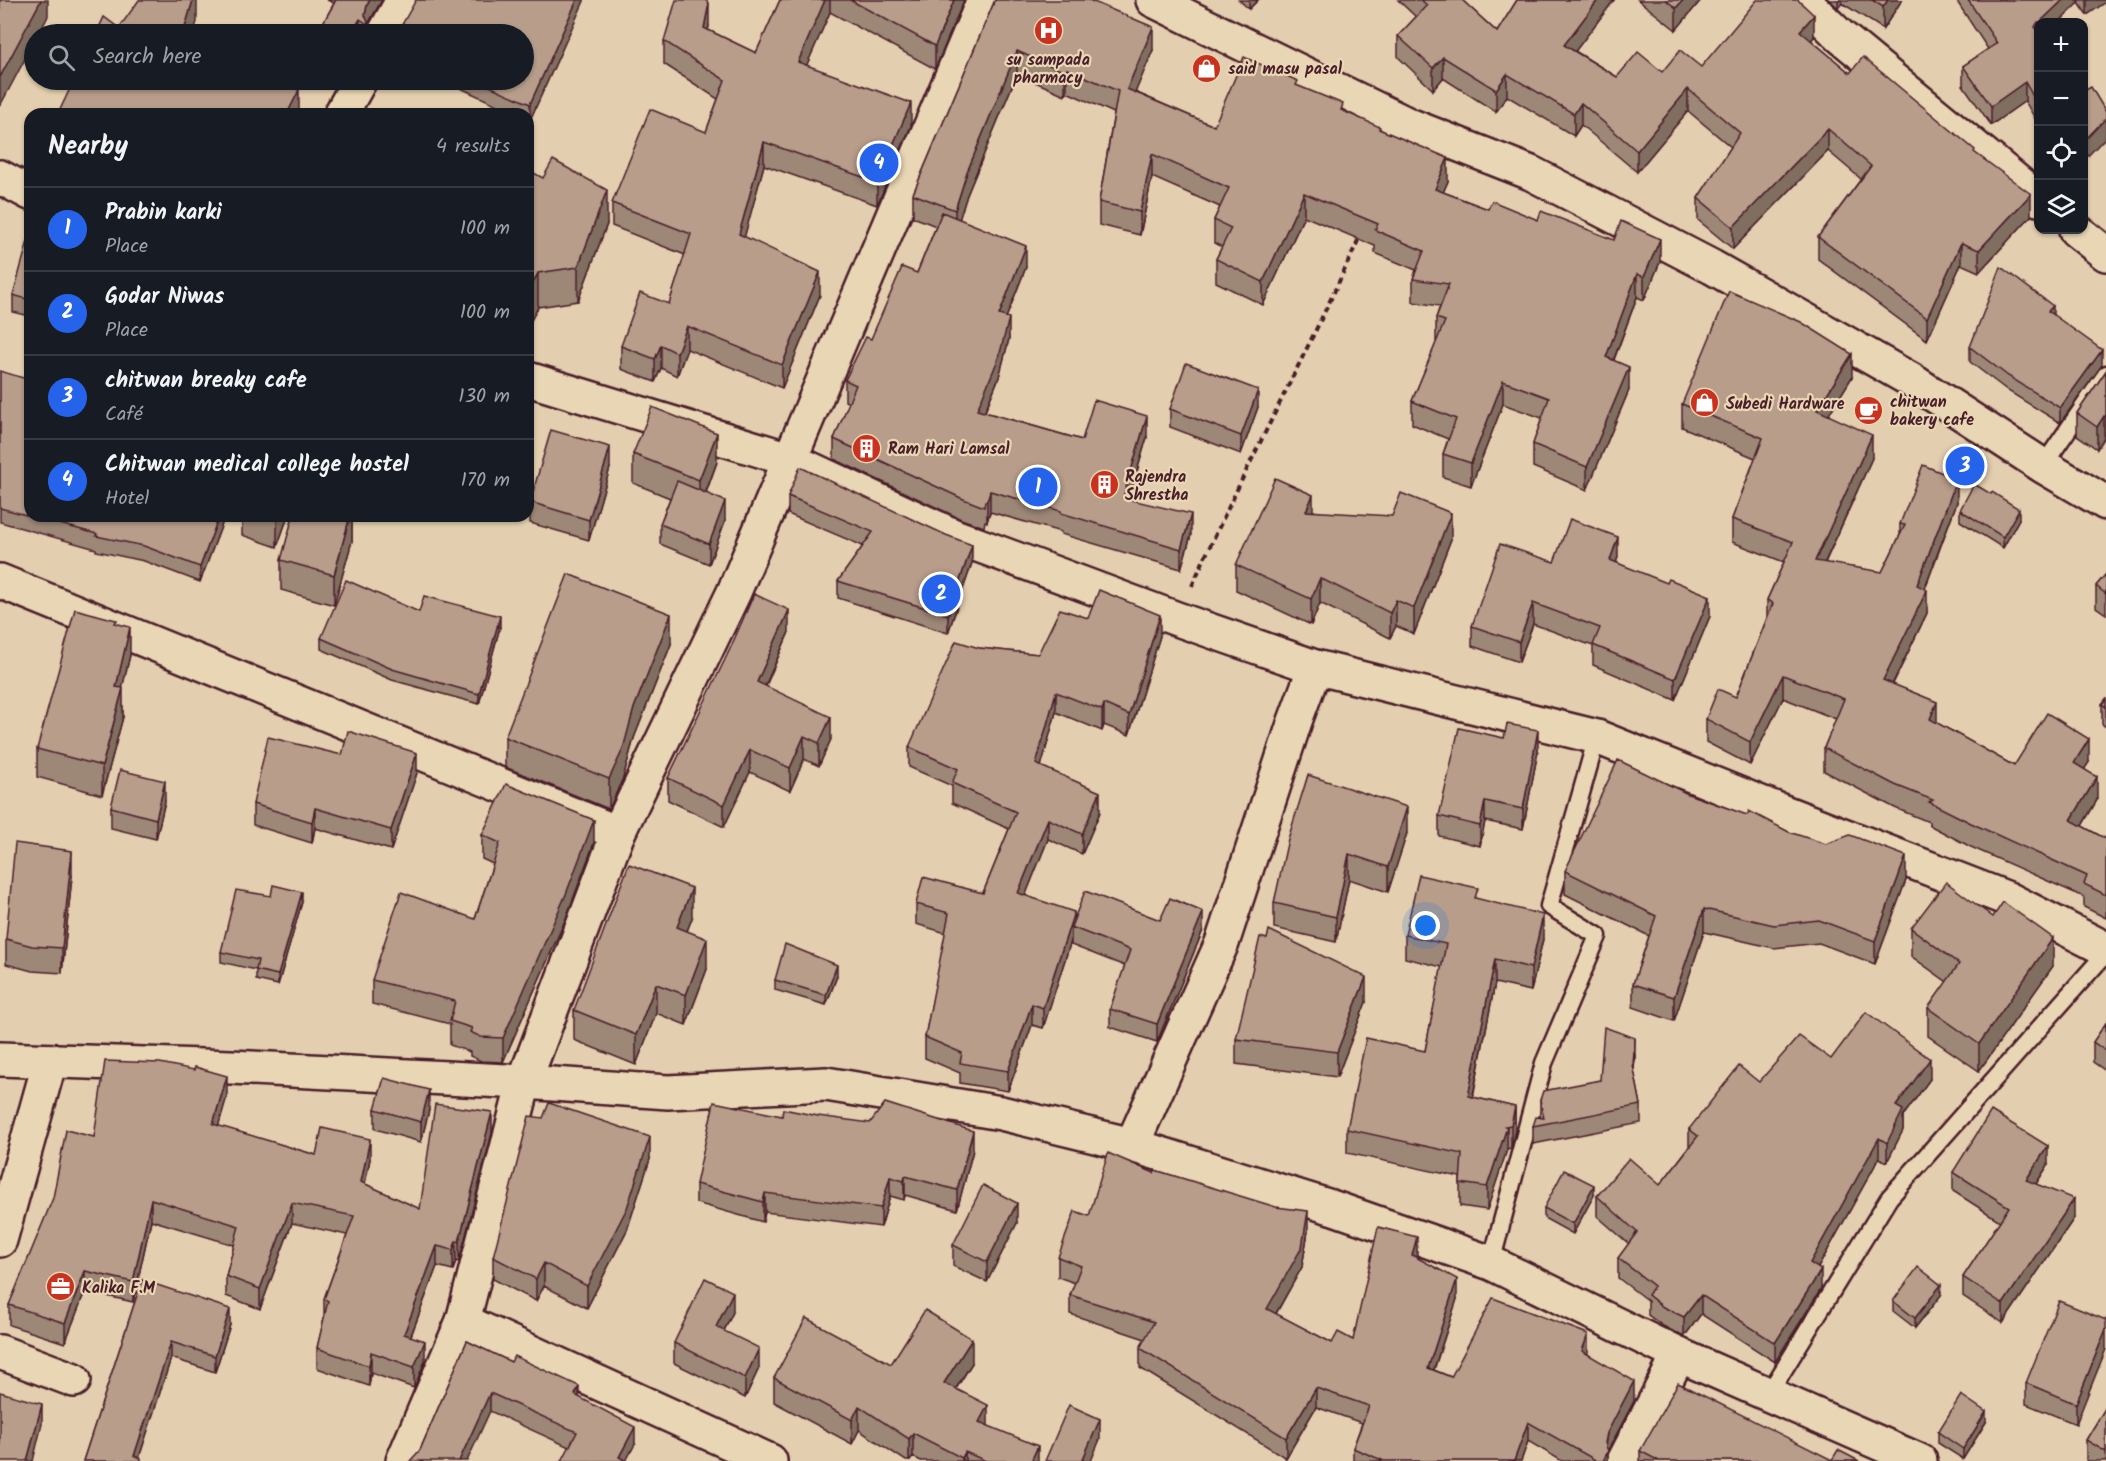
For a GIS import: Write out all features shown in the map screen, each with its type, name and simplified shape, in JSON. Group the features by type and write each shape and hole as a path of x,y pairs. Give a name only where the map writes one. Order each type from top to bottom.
{"street":[{"path":"390,24 403,0"},
{"path":"404,1461 463,1321 524,1082 618,833 734,592 984,0"},
{"path":"1153,0 1409,125 1531,173 1712,267 1911,380 2043,466 2106,503"},
{"path":"1803,0 1840,36 2034,196"},
{"path":"344,108 354,90"},
{"path":"0,177 24,190"},
{"path":"2081,234 2106,254"},
{"path":"534,381 789,459 954,536 1177,619 1315,667 1597,737 2008,899 2106,951"},
{"path":"0,580 618,833"},
{"path":"1132,1145 1222,943 1315,667"},
{"path":"0,1059 231,1067 668,1092 826,1084 1001,1113 1132,1145 1334,1208 1491,1263 1679,1355 1920,1461"},
{"path":"0,1240 50,1061"},
{"path":"463,1321 770,1461"},
{"path":"0,1352 74,1380"},
{"path":"1624,1461 1679,1355"}],"lane":[{"path":"2043,466 2106,374"},
{"path":"1491,1263 1544,1063 1598,936 1549,906 1597,737"},
{"path":"1768,1395 1889,1198 2106,951"}],"path":[{"path":"1177,619 1229,503 1327,310 1365,227"}],"building":[{"path":"0,0 41,0 28,24 24,24 24,32 0,77"},
{"path":"139,0 193,0 186,24 122,24"},
{"path":"336,0 370,0 365,15 369,24 360,19 357,24 323,24"},
{"path":"416,0 577,0 530,104 498,90 534,90 534,24 402,24"},
{"path":"676,0 705,0 709,3 704,28 756,53 780,0 825,0 798,62 911,103 877,182 764,142 739,234 820,272 782,365 687,326 677,353 661,345 655,359 621,346 640,293 669,304 691,234 612,203 650,109 706,132 725,80 664,41"},
{"path":"850,0 954,0 935,46"},
{"path":"995,0 1089,0 1153,27 1127,89 1214,126 1244,57 1298,81 1296,85 1343,104 1341,110 1380,127 1379,129 1448,158 1435,189 1488,209 1492,201 1538,220 1541,211 1614,240 1621,221 1660,239 1644,277 1637,274 1606,357 1629,367 1587,467 1533,444 1549,398 1503,381 1471,463 1443,454 1456,419 1412,401 1445,321 1436,318 1449,284 1413,279 1424,251 1375,230 1378,224 1304,193 1263,282 1216,259 1231,228 1214,220 1229,188 1152,154 1140,212 1099,202 1118,91 1067,69 1065,72 1017,51 967,172 955,210 913,194"},
{"path":"1421,0 1462,0 1497,32 1517,0 1598,0 1564,45 1617,77 1638,52 1662,72 1680,50 1701,67 1757,0 1798,0 1814,15 1800,31 1850,73 1863,57 1975,150 1974,152 2031,194 1979,250 1961,243 1927,318 1818,237 1871,166 1828,129 1733,227 1698,198 1740,133 1688,89 1637,151 1581,103 1574,114 1507,74 1496,90 1443,57 1433,68 1398,36 1427,5"},
{"path":"1666,0 1683,0 1676,8"},
{"path":"1872,0 1888,0 1883,7"},
{"path":"1968,0 2063,0 2044,18 2034,18 2034,98 2025,82 1991,106 1963,66 1997,43"},
{"path":"104,17 114,24 101,24"},
{"path":"2091,87 2106,112 2106,118 2088,137 2088,126 2088,89"},
{"path":"69,90 299,90 290,108 61,108"},
{"path":"553,160 607,190 578,267 538,273 534,281 534,173 543,178"},
{"path":"942,212 1026,246 999,315 1009,318 999,357 977,410 1082,440 1094,400 1147,416 1123,498 1191,514 1181,549 990,491 984,507 834,439 856,385 845,380 866,337 871,339 902,267 917,273"},
{"path":"24,255 24,298 13,295"},
{"path":"2001,267 2053,306 2048,311 2102,350 2060,408 2008,376 1970,347"},
{"path":"1729,291 1801,322 1852,354 1817,410 1872,435 1815,561 1882,572 1905,525 1900,524 1923,465 1957,479 1917,585 1927,590 1883,680 1937,702 1930,719 2014,766 2047,713 2089,739 2074,763 2097,777 2071,820 2106,839 2106,895 2084,884 2087,876 1971,823 1929,802 1933,800 1895,785 1824,748 1844,699 1783,675 1750,742 1706,719 1718,689 1736,697 1773,603 1767,600 1793,542 1732,519 1763,438 1682,404"},
{"path":"1186,363 1258,390 1241,436 1170,409"},
{"path":"0,371 24,378 24,514 0,508"},
{"path":"2106,371 2106,417 2104,416 2097,427 2077,413"},
{"path":"652,407 717,433 699,480 633,454"},
{"path":"551,430 610,447 589,520 534,503 534,488"},
{"path":"800,467 972,545 948,615 838,581 873,532 788,496"},
{"path":"1275,478 1313,495 1306,511 1392,516 1401,493 1451,513 1414,608 1396,600 1390,613 1320,578 1311,599 1236,565"},
{"path":"677,481 725,501 709,544 660,524"},
{"path":"1974,484 2019,509 2003,537 1960,510"},
{"path":"1570,519 1618,537 1610,560 1667,583 1669,579 1710,596 1675,679 1593,645 1600,628 1533,603 1519,642 1472,626 1500,544 1554,562"},
{"path":"52,522 217,522 200,567 144,546 96,536 97,534"},
{"path":"291,522 348,522 334,575 281,560"},
{"path":"568,574 671,614 634,708 623,749 609,779 505,737"},
{"path":"2106,574 2106,594 2096,586"},
{"path":"346,580 419,612 424,596 500,616 479,694 392,669 321,638"},
{"path":"1099,590 1160,615 1129,715 1104,704 1102,710 1056,692 1036,764 1100,792 1082,834 1048,819 1018,893 1074,912 1043,1008 1032,1004 1008,1071 960,1063 962,1053 925,1037 949,913 916,904 923,877 983,893 1016,812 952,783 958,769 909,747 956,641 979,648 1038,654 1060,609 1088,618"},
{"path":"754,594 789,610 757,682 831,717 819,743 804,736 790,768 750,750 724,805 668,778"},
{"path":"75,609 117,620 115,623 130,627 116,687 123,688 102,766 37,749"},
{"path":"1507,724 1538,730 1523,809 1485,801 1480,826 1439,816 1459,728 1504,738"},
{"path":"348,731 417,753 391,830 315,808 312,822 253,804 268,737 342,755"},
{"path":"1618,760 1688,794 1747,815 1749,811 1789,832 1826,844 1850,835 1906,856 1875,941 1819,920 1774,925 1704,909 1674,997 1633,984 1656,916 1565,871"},
{"path":"120,770 165,781 156,819 111,807"},
{"path":"1308,775 1407,807 1388,867 1349,854 1336,917 1274,903 1288,839"},
{"path":"506,784 594,820 566,894 503,1038 481,1037 470,1032 472,1028 450,1021 455,1001 372,980 401,892 475,919 500,843 482,835"},
{"path":"15,843 72,851 62,948 32,946 6,939"},
{"path":"629,864 692,888 677,927 707,939 686,995 656,984 636,1035 574,1010"},
{"path":"1419,875 1478,888 1475,898 1543,915 1531,968 1495,959 1468,1096 1515,1107 1511,1125 1505,1126 1507,1127 1487,1187 1460,1183 1462,1154 1347,1129 1366,1038 1425,1051 1446,944 1405,935"},
{"path":"1946,882 1993,917 2003,902 2053,938 1979,1044 1928,1008 1959,964 1911,928"},
{"path":"273,885 302,892 278,975 256,970 258,960 221,952 236,890 271,896"},
{"path":"1085,891 1160,920 1170,898 1203,912 1157,1024 1110,1009 1130,950 1071,927"},
{"path":"1269,930 1366,977 1337,1052 1236,1039 1260,937 1267,939"},
{"path":"785,944 837,965 826,995 775,980"},
{"path":"1866,1012 1930,1059 1896,1106 1903,1110 1887,1143 1879,1138 1810,1263 1821,1270 1775,1343 1701,1295 1684,1317 1663,1307 1648,1295 1654,1286 1618,1258 1637,1232 1597,1196 1629,1158 1660,1185 1698,1136 1689,1129 1739,1066 1759,1082 1799,1036 1831,1059"},
{"path":"2106,1023 2106,1051 2093,1042"},
{"path":"1604,1027 1635,1038 1633,1065 1641,1105 1533,1126 1536,1117 1544,1118 1540,1100 1543,1091 1600,1080"},
{"path":"105,1061 160,1063 194,1070 195,1067 227,1076 213,1124 316,1155 322,1128 370,1139 361,1182 420,1209 435,1104 492,1112 459,1242 456,1241 453,1250 437,1246 404,1334 425,1341 414,1367 371,1352 369,1366 317,1348 328,1301 324,1299 354,1216 292,1203 260,1289 226,1276 239,1226 151,1199 133,1282 85,1271 65,1323 9,1305 53,1198 66,1130 94,1137"},
{"path":"384,1078 429,1090 421,1122 375,1109"},
{"path":"714,1102 782,1116 783,1109 870,1123 885,1103 973,1131 957,1190 905,1176 904,1181 890,1177 881,1208 765,1193 763,1202 696,1184"},
{"path":"549,1103 650,1137 627,1208 587,1286 544,1263 536,1279 493,1257 529,1116 543,1118"},
{"path":"1991,1111 2048,1146 2026,1180 2074,1199 2003,1304 1963,1277 2009,1207 1953,1172"},
{"path":"1108,1153 1154,1173 1155,1170 1276,1207 1308,1211 1302,1247 1267,1309 1332,1343 1338,1332 1353,1340 1378,1227 1417,1237 1412,1255 1457,1279 1428,1368 1451,1377 1493,1298 1588,1334 1582,1351 1634,1381 1607,1433 1605,1443 1608,1451 1603,1461 1597,1461 1528,1422 1514,1461 1381,1461 1353,1448 1369,1406 1316,1388 1286,1438 1140,1348 1154,1322 1070,1295 1081,1266 1058,1257 1075,1211 1089,1216"},
{"path":"1564,1170 1594,1185 1573,1224 1544,1208"},
{"path":"983,1185 1017,1203 987,1262 953,1245"},
{"path":"1918,1267 1941,1285 1915,1318 1893,1301"},
{"path":"705,1278 733,1292 716,1327 759,1348 745,1378 674,1343"},
{"path":"142,1280 230,1309 215,1356 171,1342 134,1456 141,1458 141,1461 83,1461"},
{"path":"2059,1301 2106,1320 2106,1329 2076,1404 2026,1383"},
{"path":"925,1310 972,1339 944,1383 988,1405 979,1422 1038,1446 1031,1461 986,1461 965,1452 962,1458 913,1433 909,1439 859,1406 852,1420 774,1378 806,1318 891,1364"},
{"path":"467,1341 511,1362 514,1356 579,1386 575,1395 635,1427 619,1457 627,1461 562,1461 577,1432 490,1393 459,1461 410,1461 420,1450"},
{"path":"1678,1383 1832,1460 1838,1450 1859,1461 1659,1461 1640,1451"},
{"path":"0,1392 42,1404 27,1461 0,1461"},
{"path":"1961,1395 1986,1412 1963,1449 1938,1432"},
{"path":"1069,1405 1100,1419 1082,1461 1045,1461"},
{"path":"2106,1407 2106,1452 2086,1440"}],"place":[{"name":"su sampada pharmacy","path":"1048,31"},
{"name":"said masu pasal","path":"1207,68"},
{"name":"Chitwan medical college hostel","path":"879,163"},
{"name":"Subedi Hardware","path":"1705,403"},
{"name":"chitwan bakery cafe","path":"1869,410"},
{"name":"Ram Hari Lamsal","path":"867,448"},
{"name":"chitwan breaky cafe","path":"1965,466"},
{"name":"Rajendra Shrestha","path":"1104,485"},
{"name":"Prabin karki","path":"1038,487"},
{"name":"Godar Niwas","path":"941,594"},
{"name":"Kalika F.M","path":"61,1287"}]}
